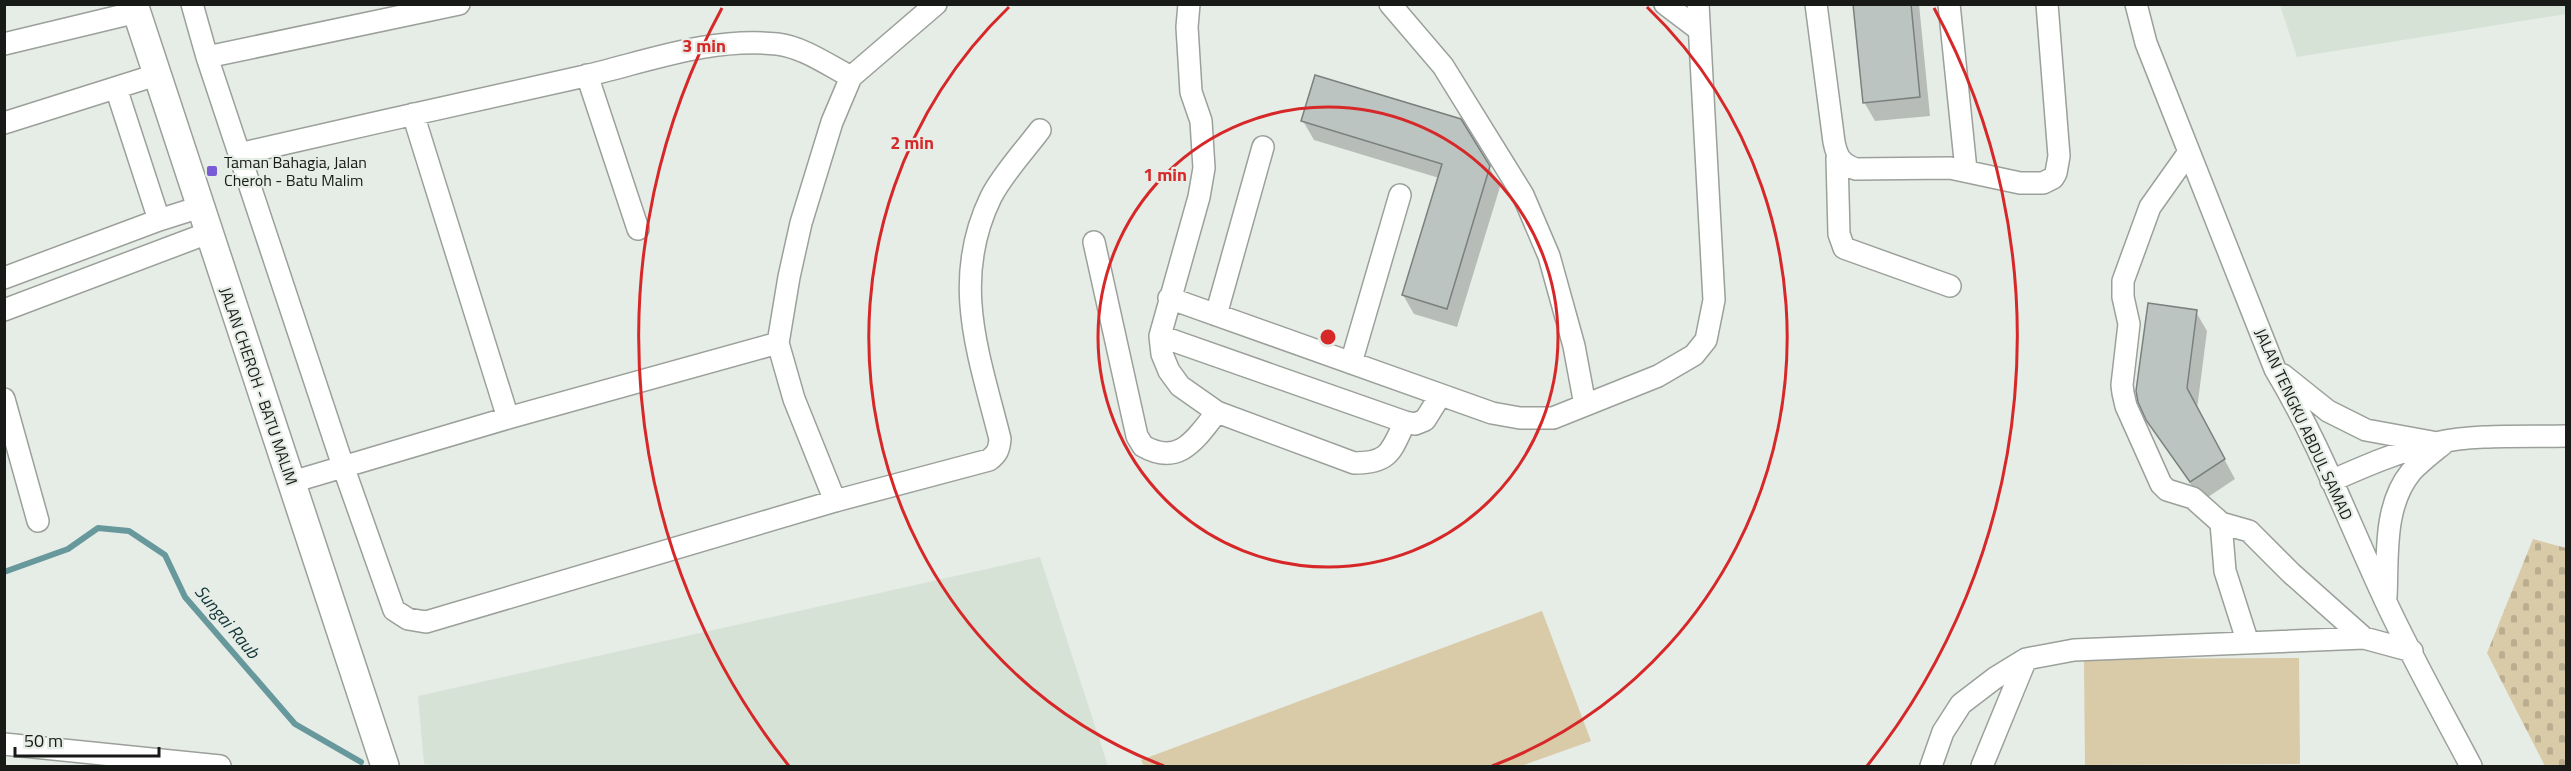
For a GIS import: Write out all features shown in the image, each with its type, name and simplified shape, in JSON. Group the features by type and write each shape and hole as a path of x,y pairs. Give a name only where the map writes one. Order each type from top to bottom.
{"main road":[{"name":"JALAN CHEROH - BATU MALIM","path":"135,8 385,766"}],"street":[{"path":"192,4 239,154 343,466 394,610 408,619 426,622 835,501 988,460 999,450 1000,440 971,322 972,262 979,227 992,195 1040,130"},
{"path":"207,57 459,4"},
{"path":"835,501 794,399 778,343 801,223 832,122 851,77 936,4"},
{"path":"1189,4 1187,27 1191,92 1201,122 1204,168 1199,197 1160,336 1162,354 1169,370 1179,386 1217,412 1354,463 1369,463 1384,459 1390,453 1405,422"},
{"path":"1390,4 1443,66 1523,195 1552,267 1574,346 1585,405"},
{"path":"1665,4 1698,29"},
{"path":"1169,298 1440,396 1492,413 1520,418 1553,418 1658,376 1694,355 1706,340 1714,300 1698,4"},
{"path":"1816,4 1837,158 1839,234 1844,248 1950,286"},
{"path":"1949,4 1966,170"},
{"path":"1837,158 1846,166 1856,169 1950,168 2020,183 2043,183 2053,178 2059,156 2047,4"},
{"name":"JALAN TENGKU ABDUL SAMAD","path":"2136,4 2146,43 2275,369 2331,481 2386,602 2471,766"},
{"path":"4,44 135,8"},
{"path":"239,154 704,46 731,43 779,44 801,51 851,77"},
{"path":"4,123 156,75"},
{"path":"587,75 638,229"},
{"path":"116,88 159,220"},
{"path":"413,114 508,418"},
{"path":"1216,315 1263,147"},
{"path":"2189,152 2150,207 2123,281 2123,297 2129,324 2122,385 2126,406 2161,484 2167,490 2193,498 2221,523 2249,531 2291,573 2364,638"},
{"path":"1351,363 1400,195"},
{"path":"4,278 200,207"},
{"path":"4,310 208,233"},
{"path":"1094,242 1137,436 1143,446 1165,454 1177,453 1192,443 1217,412"},
{"path":"1160,336 1405,422 1415,424 1425,420 1440,396"},
{"path":"292,482 508,418 778,343"},
{"path":"2275,369 2328,411 2366,430 2441,442 2566,436"},
{"path":"4,399 38,521"},
{"path":"2331,481 2387,457 2441,442"},
{"path":"2386,602 2390,528 2394,505 2400,488 2441,442"},
{"path":"2221,523 2225,572 2248,643"},
{"path":"1931,766 1943,732 1961,704 1995,678 2026,659 2074,650 2364,638 2412,651"},
{"path":"1982,766 2026,659"},
{"path":"4,744 136,762 220,766"}],"shaded area":[{"path":"2566,4 2566,14 2297,57 2280,5"},
{"path":"1040,557 1108,766 436,766 424,764 418,696"}],"green space":[{"path":"2533,539 2566,548 2566,766 2545,766 2487,653"},
{"path":"1542,611 1591,741 1521,766 1144,766 1141,760"},
{"path":"2299,658 2300,764 2085,765 2084,659"}],"building":[{"path":"1853,4 1911,4 1920,97 1863,103"},
{"path":"1315,75 1461,119 1490,166 1447,309 1402,295 1442,164 1301,121"},
{"path":"2148,303 2197,310 2187,388 2225,459 2190,482 2146,420 2138,402 2136,391"}],"waterway":[{"name":"Sungai Raub","path":"4,572 68,549 98,528 129,531 165,555 185,597 295,724 361,762"}],"place":[{"name":"Taman Bahagia, Jalan Cheroh - Batu Malim","path":"212,171"}]}
